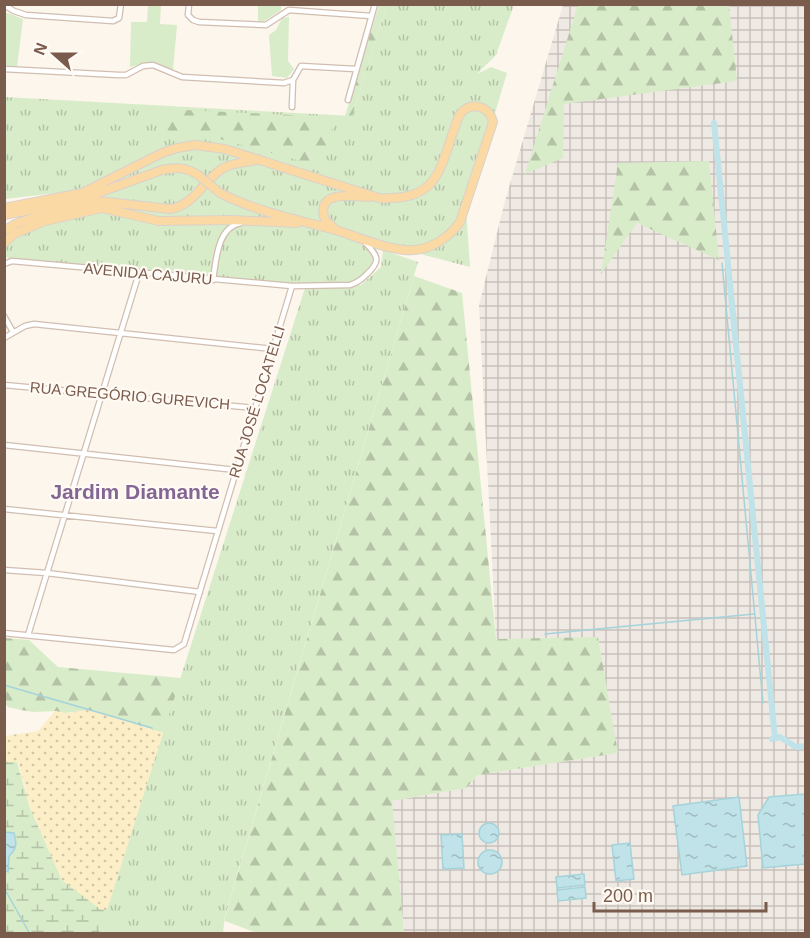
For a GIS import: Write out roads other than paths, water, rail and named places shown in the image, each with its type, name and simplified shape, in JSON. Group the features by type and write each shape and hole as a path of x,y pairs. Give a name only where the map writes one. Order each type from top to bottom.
{"main road":[{"path":"4,215 73,202 162,170 178,167 189,169 233,200 362,239 406,250 424,248 452,234 460,222 493,122 490,114 481,108 471,106 459,115 443,164 433,181 423,191 399,199 338,196 326,201 323,207 325,220 338,231"},
{"path":"4,208 82,194 162,153 195,145 210,146 259,160 379,198"},
{"path":"4,231 15,224 98,201 177,208 194,197 215,174 226,167 259,160"},
{"path":"4,243 15,234 45,221 102,208 159,221 255,221 307,224"}],"street":[{"path":"4,4 26,15 113,21 119,18 121,4"},
{"path":"189,4 188,15 199,22 267,26 289,10 371,16"},
{"path":"348,100 375,4"},
{"path":"4,69 126,75 143,66 153,65 176,76 187,78 284,83 293,80"},
{"path":"292,107 293,80 301,66 356,69"},
{"path":"213,280 225,232 234,224 255,221"},
{"name":"AVENIDA CAJURU","path":"4,264 12,261 292,286 350,285 359,282 375,267 377,261 375,254 362,239"},
{"path":"4,633 28,635 139,273"},
{"name":"RUA JOSÉ LOCATELLI","path":"28,635 174,650 184,644 292,286"},
{"path":"4,316 13,332"},
{"path":"4,338 25,326 34,324 273,349"},
{"name":"RUA GREGÓRIO GUREVICH","path":"4,385 255,408"},
{"path":"4,446 236,470"},
{"path":"4,509 217,531"},
{"path":"4,570 47,573 200,592"}],"water":[{"path":"805,794 805,864 763,868 758,815 769,797"},
{"path":"739,797 747,866 682,875 673,806"},
{"path":"489,823 496,826 499,833 496,840 489,843 482,840 479,833 482,826"},
{"path":"5,832 14,833 16,843 14,851 9,856 8,872 5,870"},
{"path":"462,834 464,868 443,869 441,835"},
{"path":"630,843 634,879 616,881 612,845"},
{"path":"490,850 498,854 502,862 498,870 490,874 482,870 478,862 482,854"},
{"path":"584,874 585,885 557,888 556,877"},
{"path":"585,887 586,898 558,901 557,890"}],"waterway":[{"path":"714,123 775,738"},
{"path":"722,263 763,703"},
{"path":"545,634 754,614"},
{"path":"4,685 152,728"},
{"path":"772,739 780,737 796,747 806,746"},
{"path":"4,888 30,934"}],"district":[{"name":"Jardim Diamante","path":"135,492"}]}
